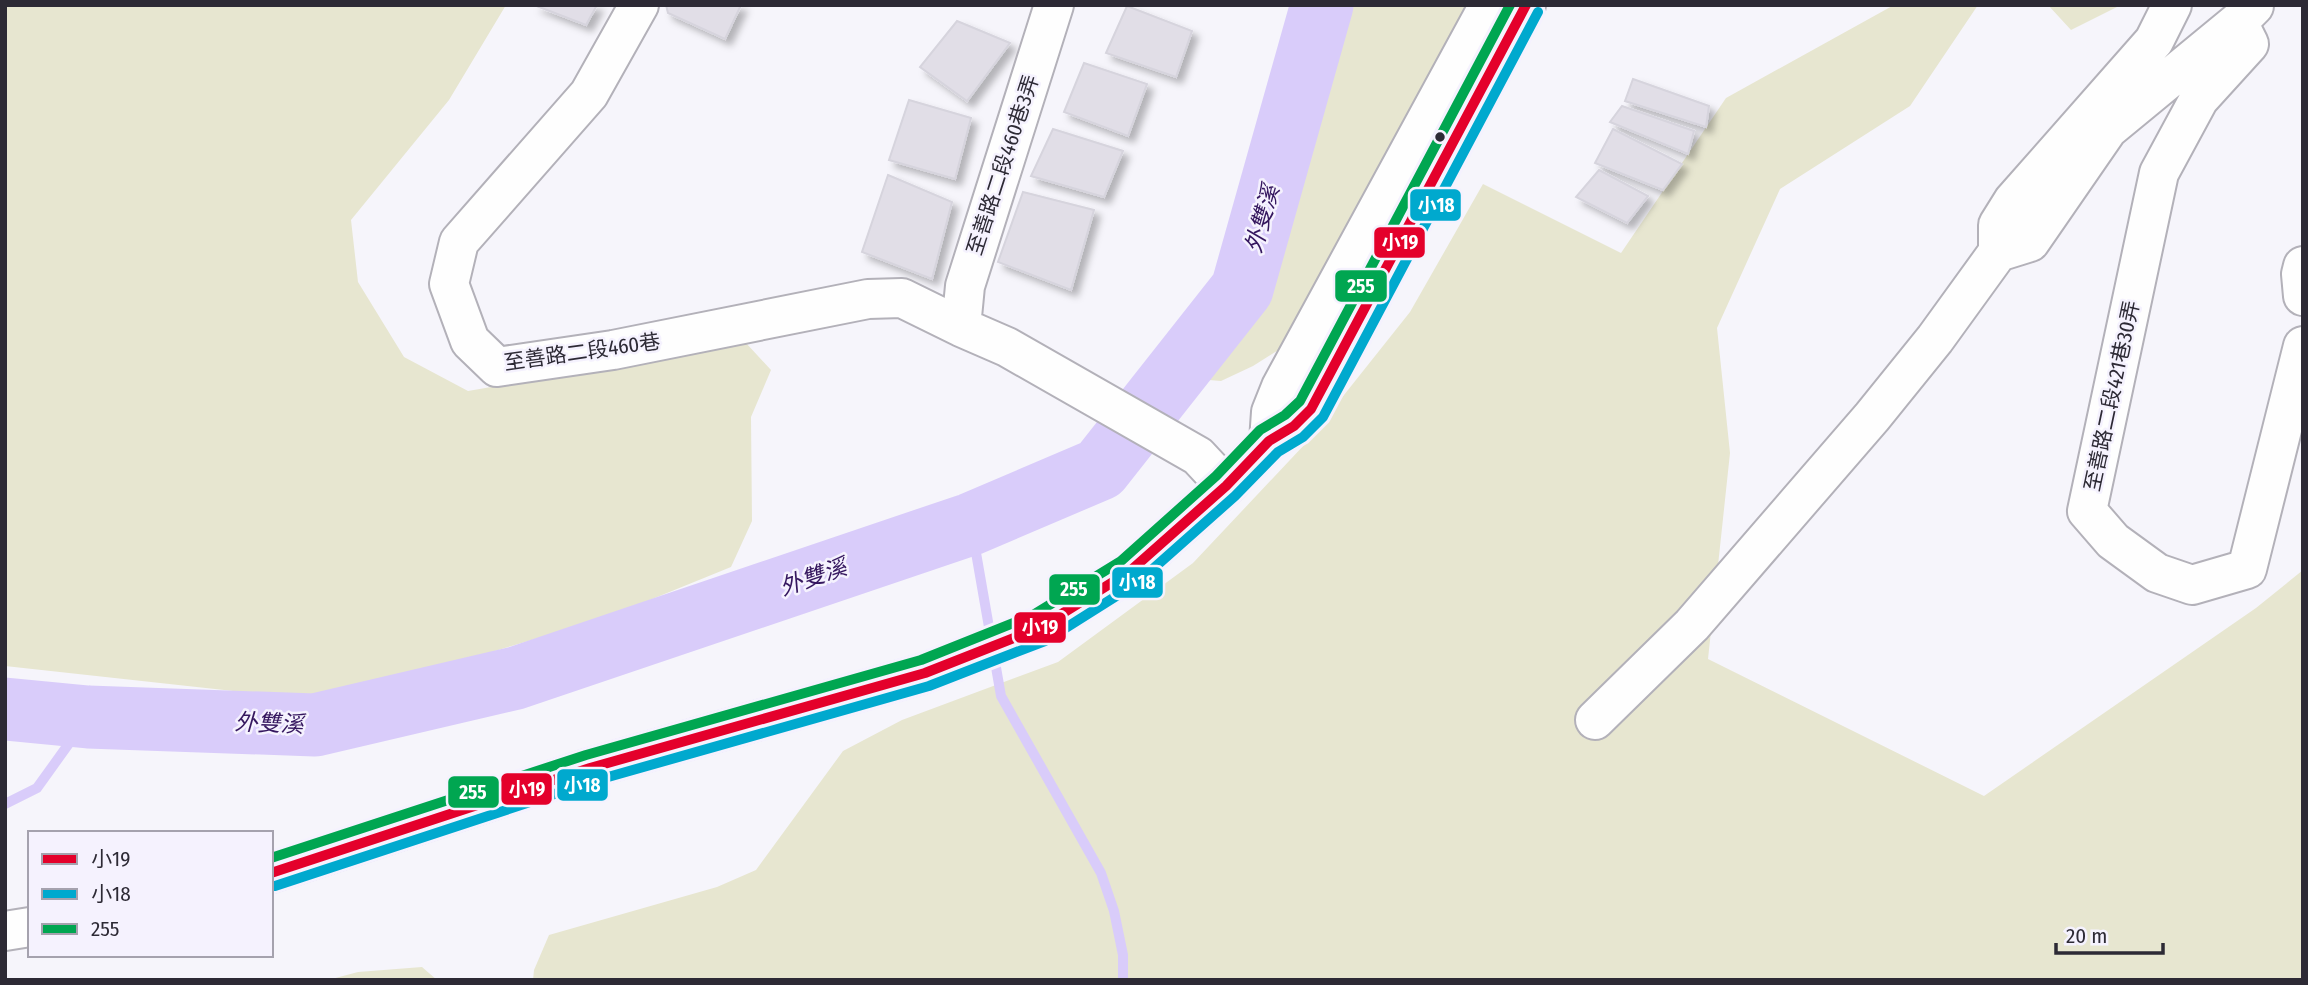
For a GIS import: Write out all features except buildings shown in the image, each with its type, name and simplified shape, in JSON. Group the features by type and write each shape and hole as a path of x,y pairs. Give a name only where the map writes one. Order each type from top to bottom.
{"street":[{"name":"至善路二段460巷","path":"639,5 589,94 459,242 449,284 470,341 497,367 613,350 868,299 902,298 1007,347 1198,456 1226,486"},
{"name":"至善路二段460巷3弄","path":"961,327 965,286 1054,5"},
{"path":"1269,441 1271,412 1281,387 1489,5"},
{"path":"273,872 590,768 925,673 1039,628 1129,572 1226,486 1269,441 1294,426 1311,409 1526,5"},
{"path":"1595,720 1692,625 1823,476 1935,339 1998,252 1998,225 2013,201 2154,41 2172,5"},
{"path":"1998,252 2030,242 2108,128 2247,14"},
{"name":"至善路二段421巷30弄","path":"2247,14 2249,44 2199,99 2160,173 2087,511 2113,541 2157,573 2192,584 2247,569 2303,346"},
{"path":"2303,266 2303,296"},
{"path":"5,931 28,927"}],"green space":[{"path":"5,5 506,5 449,100 351,220 358,282 404,357 468,391 746,343 771,370 751,417 752,521 731,567 603,619 325,701 5,666"},
{"path":"1349,5 1470,5 1303,321 1280,349 1253,366 1221,381 1209,380 1202,372 1207,358 1234,334 1255,308"},
{"path":"1894,5 1978,5 1910,106 1780,189 1717,328 1730,453 1708,659 1984,796 2256,608 2303,570 2303,980 533,980 534,970 549,935 717,887 756,870 843,751 902,720 1058,662 1193,563 1305,444 1410,312 1483,184 1621,253 1726,98"},
{"path":"2048,5 2121,5 2071,30"},
{"path":"422,967 437,980 328,980 358,972"}],"waterway":[{"name":"外雙溪","path":"5,709 88,717 315,725 516,678 971,524 1100,469 1242,289 1322,5"},
{"path":"971,524 1001,696 1101,873 1114,911 1123,955 1123,980"},
{"path":"5,804 37,788 88,717"}],"transit line":[{"name":"255","path":"273,857 586,755 921,660 1033,615 1121,561 1216,476 1260,430 1285,415 1300,401 1510,5"},
{"name":"小19","path":"273,872 590,768 925,673 1039,628 1129,572 1226,486 1269,441 1294,426 1311,409 1526,5"},
{"name":"小18","path":"275,886 594,781 929,686 1045,641 1137,583 1235,496 1278,452 1303,437 1323,417 1538,12"}]}
